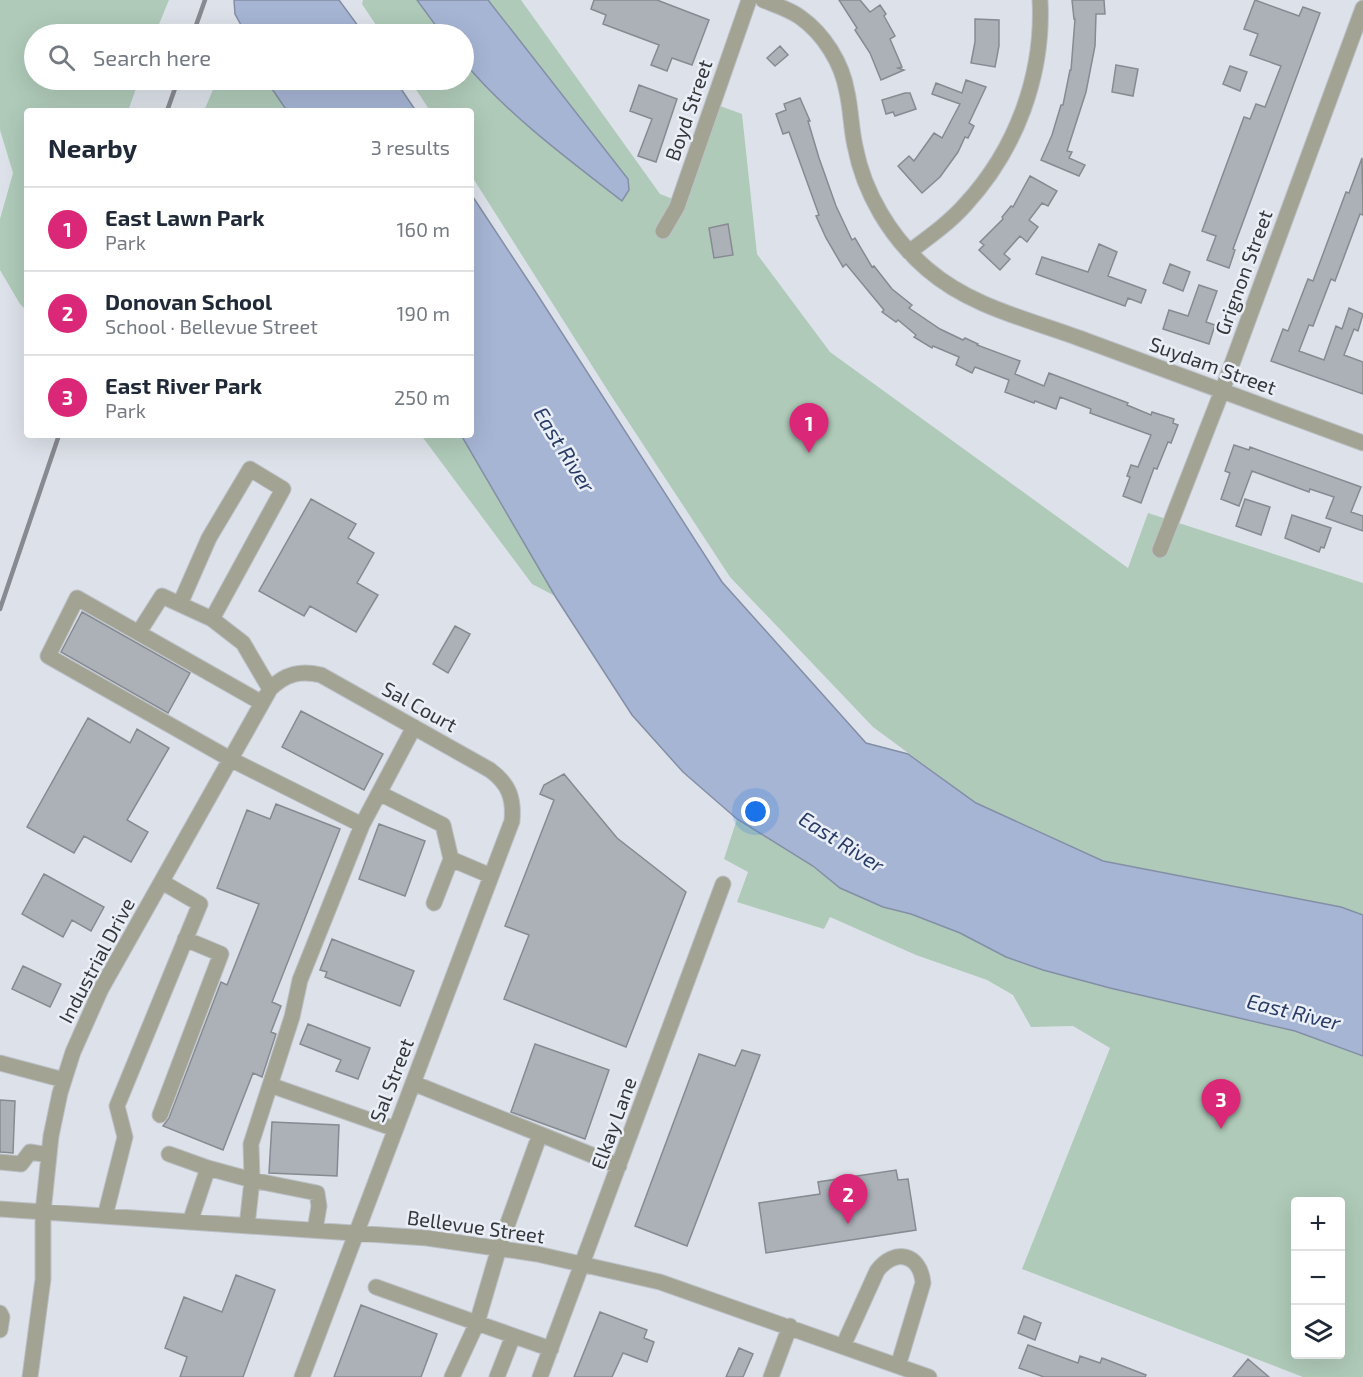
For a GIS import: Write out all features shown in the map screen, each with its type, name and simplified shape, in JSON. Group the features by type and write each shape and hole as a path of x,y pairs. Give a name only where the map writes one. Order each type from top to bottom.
{"street":[{"name":"Boyd Street","path":"663,231 677,207 749,0"},
{"name":"Suydam Street","path":"763,0 800,17 831,49 842,71 855,147 862,174 873,198 887,225 909,252 955,290 986,306 1363,443"},
{"path":"909,252 940,229 965,206 986,180 1016,131 1034,76 1040,0"},
{"name":"Grignon Street","path":"1160,550 1222,391 1363,9"},
{"path":"180,604 209,538 250,469 283,489 212,619"},
{"path":"139,632 162,596 212,619 243,643 266,696"},
{"path":"266,696 77,598 48,656 230,759 362,825"},
{"name":"Sal Court","path":"294,674 309,672 321,675 490,770 507,786 511,797"},
{"name":"Industrial Drive","path":"30,1377 43,1279 44,1212 51,1136 64,1080 81,1030 100,989 266,696 285,677 294,674"},
{"path":"247,1226 252,1180 251,1144 292,1017 300,980 362,825 414,727"},
{"path":"379,793 443,825 451,859 434,903"},
{"name":"Sal Street","path":"302,1377 512,820 511,797"},
{"path":"451,859 491,876"},
{"path":"105,1216 125,1137 117,1106 200,904 162,882"},
{"name":"Elkay Lane","path":"540,1377 723,884"},
{"path":"160,1115 221,954 185,939"},
{"path":"0,1063 64,1080"},
{"path":"412,1083 619,1166"},
{"path":"270,1085 395,1129"},
{"path":"452,1377 477,1323 499,1248 540,1134"},
{"path":"0,1162 21,1164 30,1152 49,1155"},
{"path":"169,1154 252,1180 316,1193 318,1206 315,1230"},
{"path":"190,1222 208,1168"},
{"name":"Bellevue Street","path":"0,1209 427,1238 537,1254 660,1282 790,1326 929,1377"},
{"path":"843,1346 882,1264 892,1258 909,1258 920,1269 923,1283 898,1366"},
{"path":"376,1287 551,1349"},
{"path":"0,1313 2,1317 0,1330"},
{"path":"771,1377 790,1326"},
{"path":"497,1377 513,1336"}],"green space":[{"path":"0,0 169,0 159,24 24,24 24,90 135,90 129,108 24,108 24,308 0,270 0,219 13,173 0,130"},
{"path":"363,0 521,0 660,194 686,204 720,106 742,114 757,254 830,352 1128,568 1148,513 1363,583 1363,915 1341,907 1103,861 976,803 873,727 730,577 610,394 474,180 474,108 428,108 416,90 474,90 474,24 375,24 362,4"},
{"path":"213,90 273,90 285,108 205,108"},
{"path":"423,438 463,438 555,596 532,584"},
{"path":"737,819 813,866 840,888 883,907 911,914 960,933 1006,957 1043,970 1295,1031 1363,1056 1363,1377 1303,1377 1022,1269 1110,1048 1073,1026 1031,1027 1013,995 987,980 916,955 830,917 824,929 737,902 748,872 724,859"}],"water":[{"path":"234,0 339,0 357,24 240,24 235,14"},
{"path":"417,0 488,0 628,179 629,190 622,201 539,136 499,100 474,73 474,24 435,24"},
{"path":"273,90 402,90 414,108 285,108"},
{"name":"East River","path":"474,199 722,582 866,743 908,754 976,803 1103,861 1341,907 1363,915 1363,1056 1295,1031 1043,970 1006,957 960,933 911,914 883,907 840,888 813,866 737,819 683,772 632,715 555,596 463,438 474,438"}],"building":[{"path":"594,0 657,0 709,20 692,65 672,58 667,71 651,65 659,45 603,24 606,15 591,9"},
{"path":"839,0 860,0 870,12 880,5 895,36 890,39 902,67 898,68 904,70 881,80 870,53 855,30 857,28"},
{"path":"1072,0 1104,0 1105,14 1096,14 1095,46 1086,92 1067,151 1072,152 1069,158 1085,165 1079,176 1041,160 1061,105 1063,105 1071,70 1075,19"},
{"path":"1255,0 1299,16 1303,7 1320,13 1233,249 1235,250 1229,268 1207,260 1216,236 1202,231 1244,117 1250,119 1256,104 1265,107 1281,66 1250,55 1258,34 1244,29"},
{"path":"975,19 999,20 999,46 995,67 971,63 975,42"},
{"path":"780,46 788,55 775,66 767,58"},
{"path":"1116,65 1138,69 1133,96 1112,92"},
{"path":"1230,66 1247,72 1240,91 1223,84"},
{"path":"966,80 986,87 969,123 974,126 940,177 922,193 898,166 909,156 914,161 934,133 942,138 960,104 932,94 936,83 962,93"},
{"path":"639,85 677,99 656,162 638,156 652,119 630,111"},
{"path":"910,93 916,109 895,116 893,112 886,114 882,100"},
{"path":"800,98 810,121 808,121 819,158 836,206 852,240 855,238 872,267 874,266 892,289 912,305 909,308 940,329 963,340 965,338 977,345 1020,361 1015,374 1044,386 1049,373 1128,403 1127,405 1151,415 1152,412 1174,419 1173,423 1178,425 1171,443 1168,442 1157,469 1154,468 1141,503 1123,496 1130,477 1127,476 1131,465 1138,467 1151,435 1090,413 1091,409 1060,397 1056,409 1005,392 1009,380 975,367 972,373 956,365 959,357 933,346 932,348 914,337 916,335 898,320 896,322 882,312 884,310 846,264 843,267 816,216 819,215 789,132 783,134 776,114 786,110 784,104"},
{"path":"1362,158 1363,215 1360,214 1335,281 1331,279 1313,326 1309,325 1299,351 1324,360 1336,326 1342,329 1349,308 1363,314 1358,331 1354,329 1344,355 1363,362 1363,394 1271,361 1283,329 1288,331 1308,279 1313,281 1346,192 1349,193"},
{"path":"1030,176 1057,191 1048,206 1042,203 1029,220 1038,227 1027,242 1020,236 1004,254 1010,259 1000,270 979,250 984,245 980,242 1003,219 1002,217 1011,206 1013,207"},
{"path":"728,224 733,255 714,258 709,228"},
{"path":"1099,244 1117,252 1108,276 1146,290 1141,303 1128,298 1125,306 1036,274 1042,257 1088,272"},
{"path":"1170,264 1190,272 1183,291 1163,283"},
{"path":"1199,285 1217,291 1206,322 1215,325 1209,344 1163,329 1169,310 1188,316"},
{"path":"1234,445 1249,450 1250,447 1361,487 1351,512 1363,516 1363,531 1326,518 1334,497 1310,489 1309,492 1252,471 1239,506 1221,499 1230,473 1225,471"},
{"path":"311,499 356,524 348,538 374,553 357,583 378,595 356,632 310,606 304,616 259,591"},
{"path":"1245,499 1270,507 1261,535 1236,526"},
{"path":"1292,515 1331,528 1324,548 1321,547 1319,552 1285,538"},
{"path":"82,612 190,673 168,713 61,652"},
{"path":"455,626 470,634 448,673 433,664"},
{"path":"301,711 383,754 364,790 282,747"},
{"path":"88,718 130,743 137,729 169,748 127,820 148,832 131,862 84,836 74,853 27,827"},
{"path":"564,774 617,838 686,892 626,1047 504,999 529,935 505,926 554,800 540,794 544,785"},
{"path":"276,804 340,829 272,1002 281,1006 271,1032 276,1034 262,1077 253,1073 223,1150 163,1126 169,1118 221,982 227,985 259,904 217,888 247,810 270,819"},
{"path":"379,824 425,841 405,896 359,879"},
{"path":"44,874 104,907 91,931 72,920 63,937 22,914"},
{"path":"332,939 414,971 400,1006 325,977 327,972 320,970"},
{"path":"23,966 61,984 50,1007 12,989"},
{"path":"308,1024 370,1048 358,1079 336,1071 341,1060 300,1044"},
{"path":"535,1044 609,1070 585,1139 511,1112"},
{"path":"742,1050 760,1055 687,1246 635,1226 699,1054 735,1066"},
{"path":"0,1100 15,1101 13,1153 0,1152"},
{"path":"272,1122 339,1125 337,1176 269,1173"},
{"path":"896,1170 898,1180 908,1179 916,1230 766,1253 759,1203 820,1194 818,1182"},
{"path":"236,1275 275,1290 243,1377 180,1377 187,1357 165,1348 184,1297 222,1312"},
{"path":"361,1305 437,1334 421,1377 334,1377"},
{"path":"600,1312 647,1330 644,1338 654,1342 647,1362 623,1353 612,1377 574,1377"},
{"path":"1024,1316 1041,1323 1035,1340 1018,1333"},
{"path":"1028,1345 1078,1363 1080,1356 1100,1363 1102,1358 1146,1375 1145,1377 1044,1377 1019,1368"},
{"path":"739,1348 753,1354 743,1377 726,1377"},
{"path":"1248,1359 1269,1377 1233,1377"}],"railway":[{"path":"197,24 205,0"},
{"path":"168,108 174,90"},
{"path":"0,609 58,438"}],"place":[{"name":"East Lawn Park","path":"809,453"},
{"name":"East River Park","path":"1221,1129"},
{"name":"Donovan School","path":"848,1224"}]}
